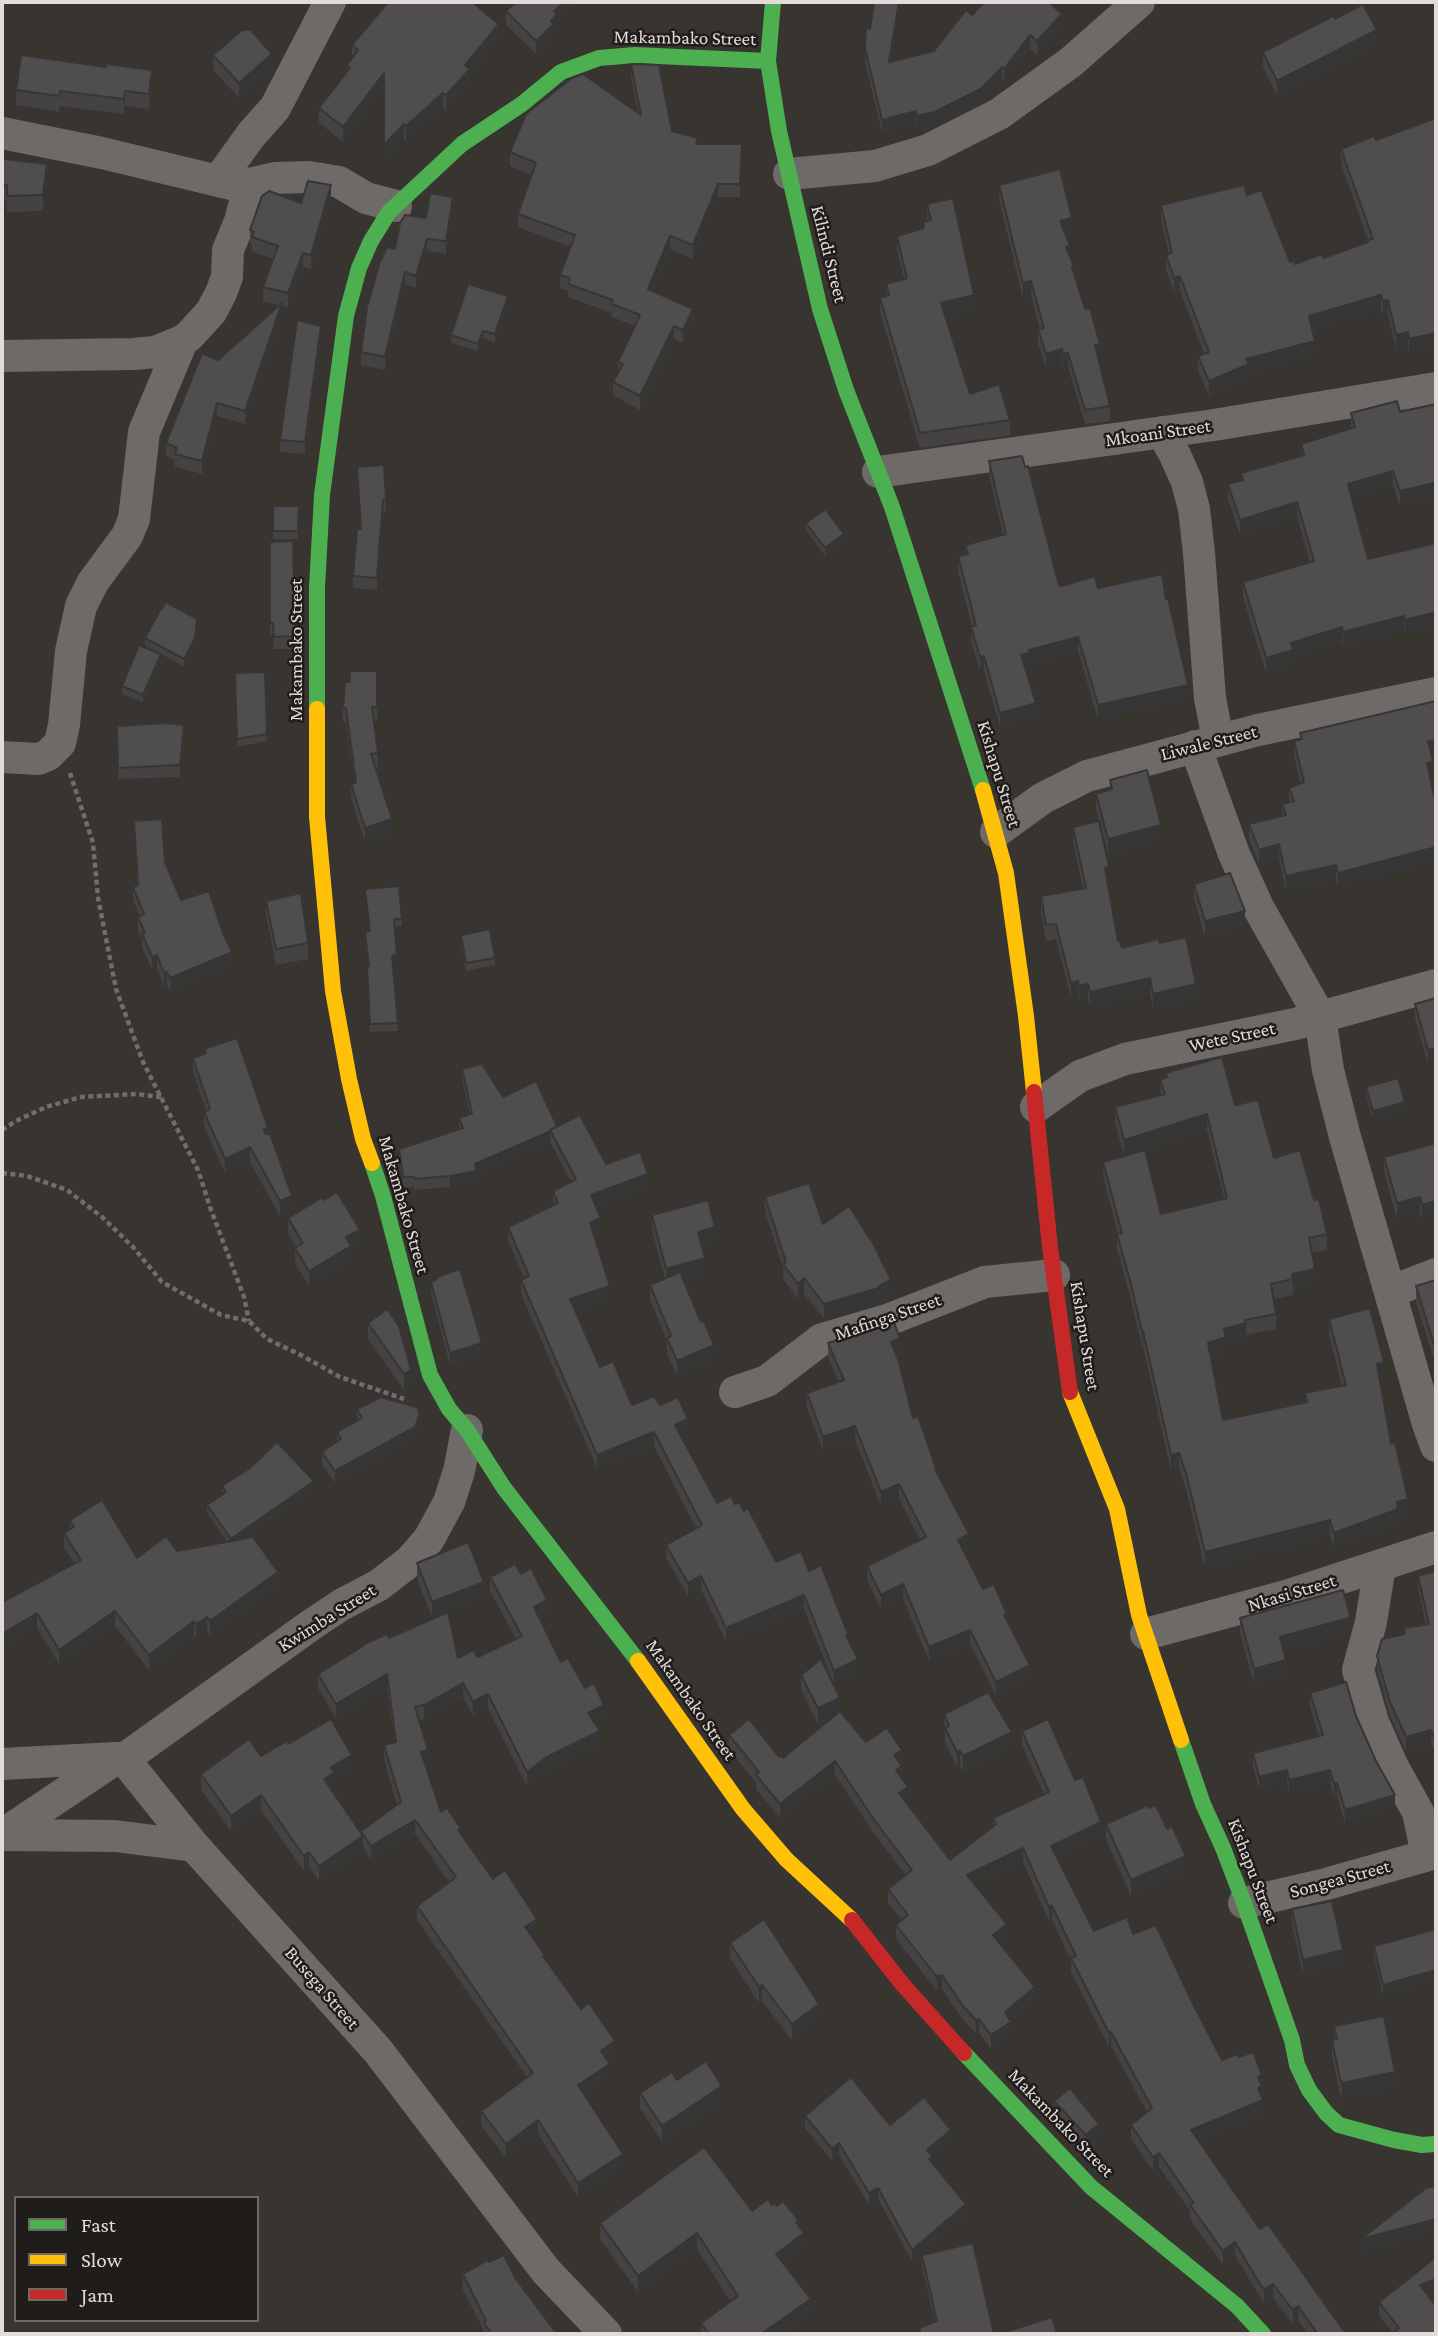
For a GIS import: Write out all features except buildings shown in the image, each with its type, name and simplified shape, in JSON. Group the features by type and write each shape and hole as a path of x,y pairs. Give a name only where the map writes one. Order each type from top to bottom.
{"street":[{"path":"218,181 251,135 275,108 330,2"},
{"name":"Kilindi Street","path":"773,2 768,61 779,131 820,309 846,390 892,506"},
{"path":"789,174 875,166 928,150 999,114 1071,62 1139,2"},
{"name":"Makambako Street","path":"768,61 635,55 599,58 561,72 522,104 462,144 389,212 371,241 359,268 346,316 322,495 317,588 317,817 333,990 352,1091 363,1139 383,1196 430,1375 504,1488 651,1678 743,1809 786,1860 854,1922 934,2021 1091,2187 1237,2306 1262,2334"},
{"path":"2,133 102,153 239,186 275,178 309,177 339,182 366,198 396,206"},
{"path":"2,356 133,354 155,352 182,341 211,312 221,293 228,270 228,250 246,199 275,178"},
{"path":"2,757 39,759 48,755 60,743 71,651 81,606 93,582 127,536 134,519 144,432 182,341"},
{"name":"Mkoani Street","path":"878,472 1162,432 1436,388"},
{"path":"1162,432 1187,482 1194,509 1210,698 1206,743 1234,854 1258,907 1320,1017 1328,1070 1345,1137 1436,1446"},
{"name":"Kishapu Street","path":"892,506 996,832 1006,873 1026,1016 1054,1275 1070,1392 1117,1509 1139,1615 1203,1804 1244,1902 1292,2040 1297,2065 1309,2090 1339,2125 1366,2134 1422,2145 1436,2144"},
{"name":"Liwale Street","path":"996,832 1043,798 1087,776 1258,730 1436,693"},
{"name":"Wete Street","path":"1036,1107 1080,1076 1125,1059 1320,1017 1436,985"},
{"path":"1390,1292 1436,1274"},
{"name":"Mafinga Street","path":"735,1392 767,1381 822,1339 890,1320 985,1282 1054,1275"},
{"name":"Kwimba Street","path":"121,1758 311,1625 379,1585 410,1561 429,1539 449,1502 459,1471 458,1419"},
{"name":"Nkasi Street","path":"1146,1633 1286,1596 1436,1547"},
{"path":"1380,1566 1371,1622 1358,1670 1373,1722 1393,1767 1418,1811 1432,1854"},
{"path":"2,1764 121,1758"},
{"path":"2,1835 121,1758"},
{"name":"Busega Street","path":"121,1758 194,1846 378,2051 546,2271 606,2334"},
{"path":"2,1835 115,1836 194,1846"},
{"name":"Songea Street","path":"1244,1902 1326,1884 1432,1854"}],"path":[{"path":"60,743 93,843 98,898 116,989 143,1062 198,1170 244,1297 249,1321"},
{"path":"2,1130 46,1107 80,1097 136,1094 162,1097"},
{"path":"2,1173 27,1176 67,1190 102,1217 133,1247 162,1282 221,1315 249,1321 267,1339 340,1377 458,1419"}],"traffic: fast":[{"path":"773,2 768,61 779,131 820,309 846,390 892,507 983,790"},
{"path":"317,709 317,588 322,495 346,316 359,268 371,241 389,212 462,144 522,104 561,72 599,58 635,55 768,61"},
{"path":"372,1163 430,1375 449,1409 467,1430 504,1488 638,1661"},
{"path":"1181,1740 1203,1804 1244,1903 1292,2040 1297,2065 1309,2090 1339,2125 1394,2140 1422,2145 1436,2144"},
{"path":"964,2053 1091,2187 1237,2306 1263,2334"}],"traffic: slow":[{"path":"317,709 317,817 333,991 349,1079 363,1139 372,1163"},
{"path":"983,790 1006,873 1034,1092"},
{"path":"1070,1392 1117,1509 1139,1615 1181,1740"},
{"path":"638,1661 743,1809 786,1859 852,1920"}],"traffic: jam":[{"path":"1034,1092 1050,1247 1070,1392"},
{"path":"852,1920 903,1985 964,2053"}]}
